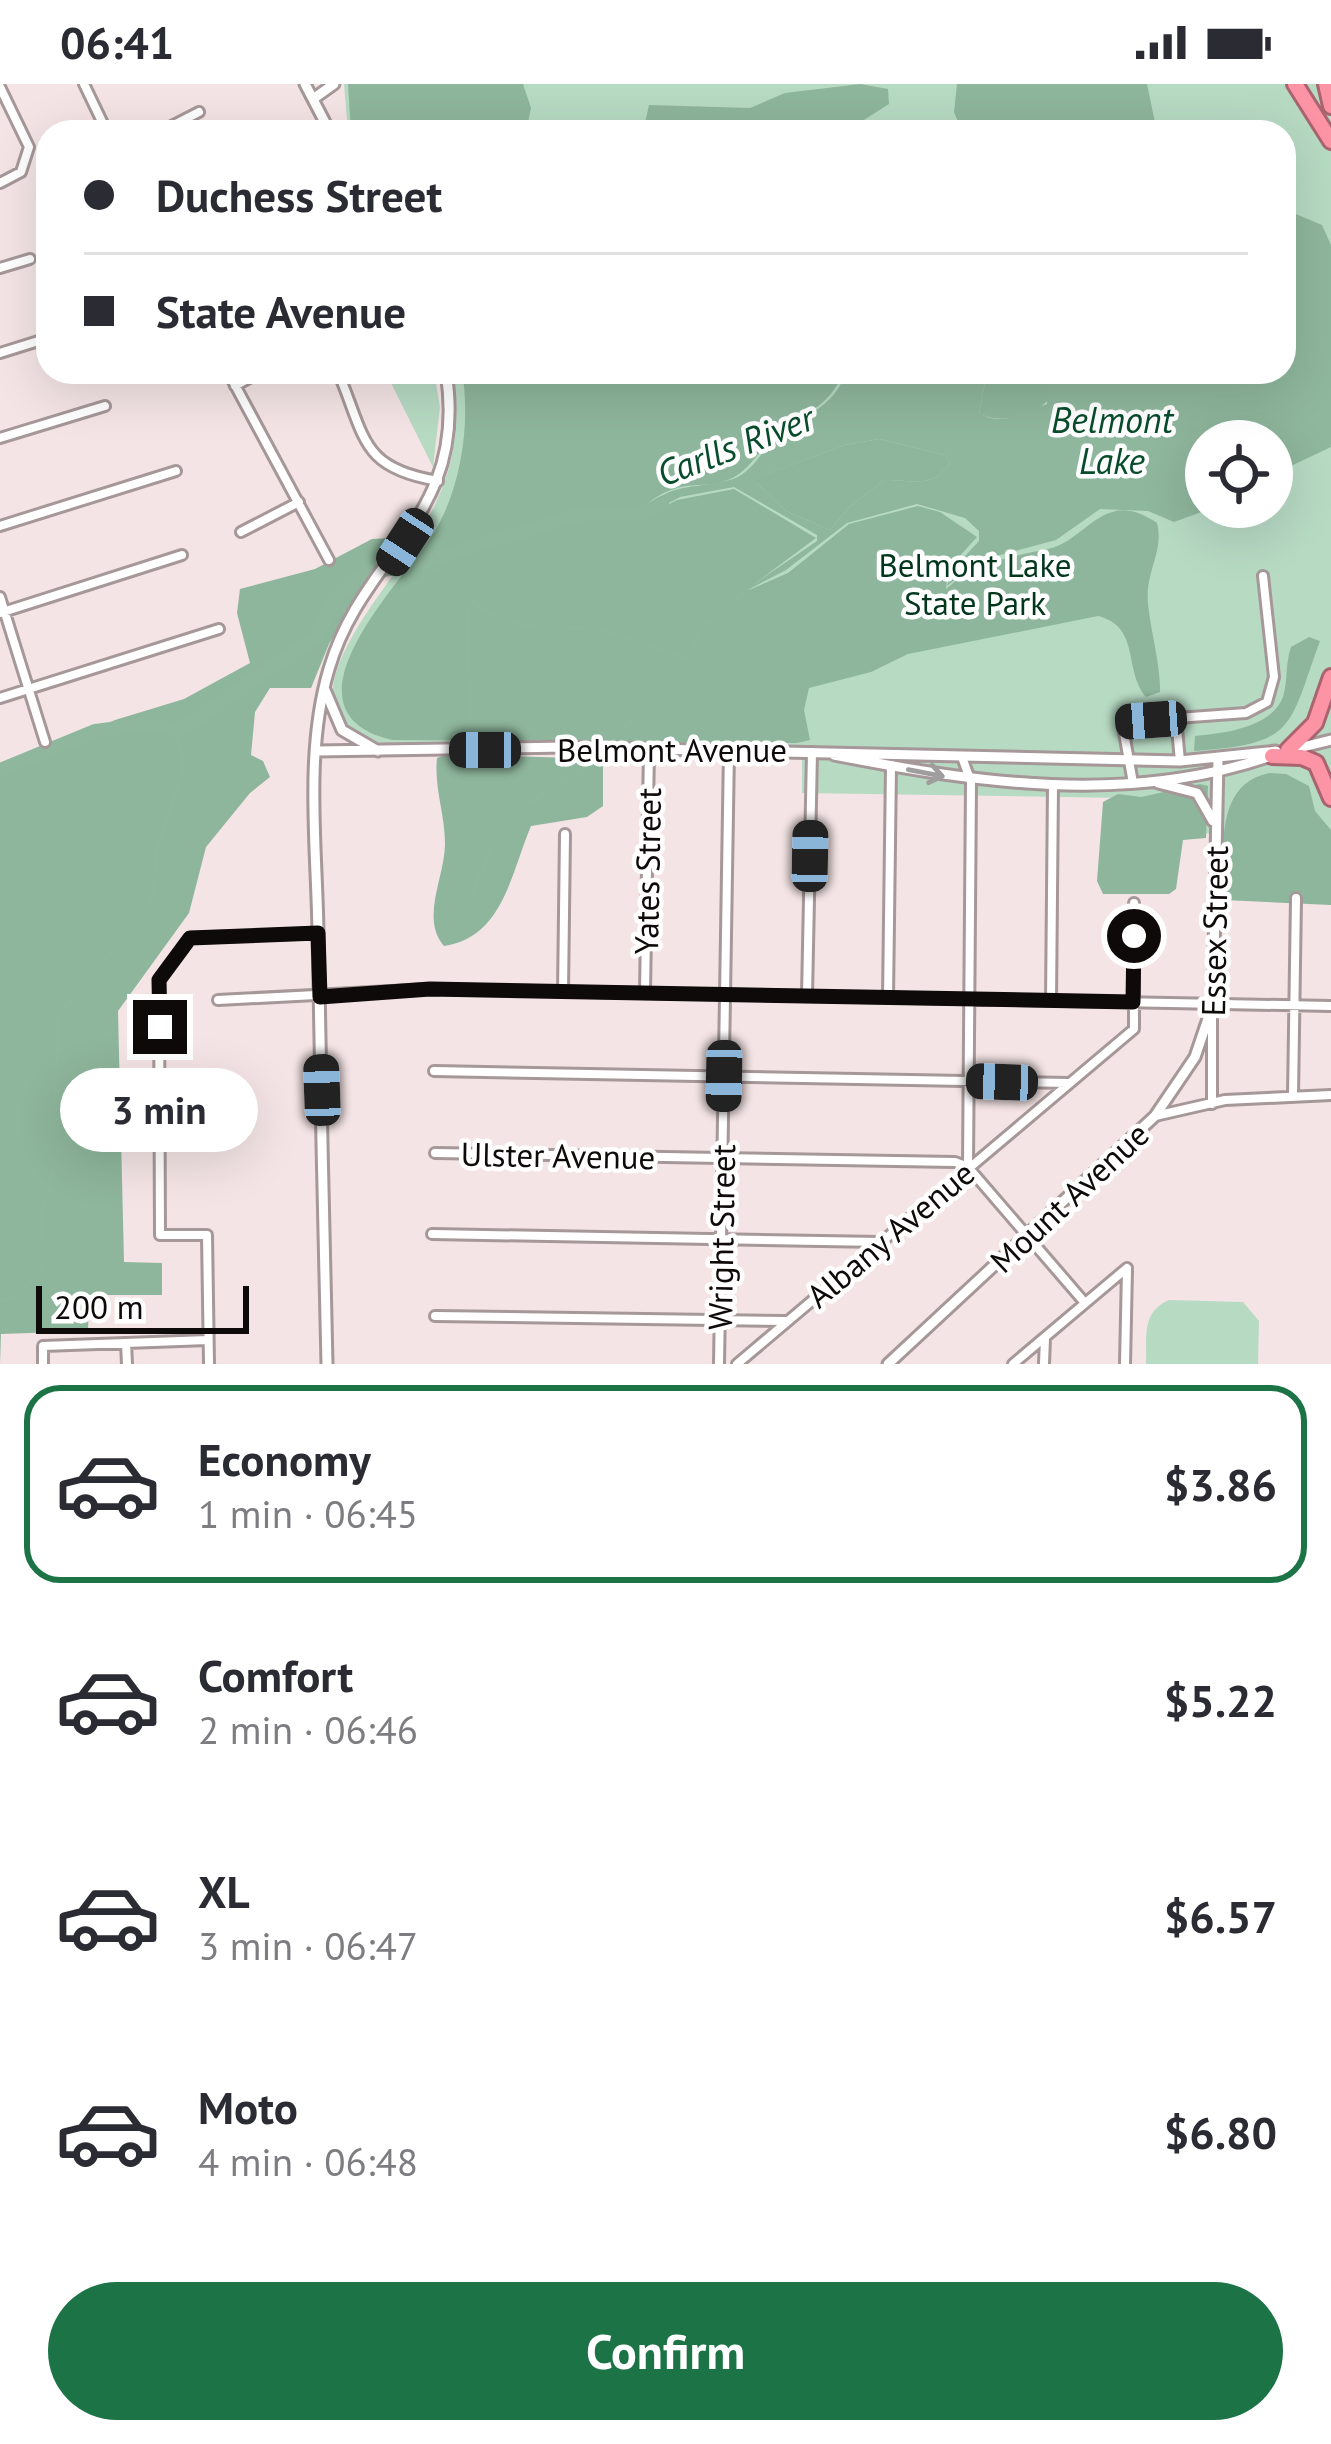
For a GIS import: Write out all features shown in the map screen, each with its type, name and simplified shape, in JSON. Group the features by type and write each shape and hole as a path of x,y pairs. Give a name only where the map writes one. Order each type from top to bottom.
{"highway":[{"path":"1295,84 1331,141"},
{"path":"1326,84 1331,106"},
{"path":"1288,750 1316,723 1331,677"},
{"path":"1272,756 1306,757 1316,763 1331,798"}],"street":[{"path":"84,84 101,120"},
{"path":"305,84 324,120"},
{"path":"313,99 334,84"},
{"path":"0,87 29,147 21,172 0,183"},
{"path":"183,120 199,112"},
{"path":"0,268 30,259"},
{"path":"0,353 36,342"},
{"path":"239,384 235,386 329,560"},
{"path":"344,384 381,465 396,474 439,482"},
{"path":"327,1364 317,751 324,687 346,628 439,482 449,443 447,384"},
{"path":"0,439 105,406"},
{"path":"0,526 176,470"},
{"path":"241,532 299,502"},
{"path":"2,612 182,555"},
{"path":"1133,783 1125,760 1122,722 1246,713 1267,702 1274,677 1263,576"},
{"path":"0,597 45,742"},
{"path":"0,698 219,629"},
{"path":"324,687 342,730 383,753"},
{"path":"1176,718 1182,776"},
{"name":"Belmont Avenue","path":"812,751 971,782 1053,785 1182,776 1331,740"},
{"name":"Yates Street","path":"645,993 649,749"},
{"name":"Wright Street","path":"719,1364 729,750"},
{"name":"Belmont Avenue","path":"317,751 891,752 1218,764 1288,750"},
{"path":"807,996 812,751"},
{"path":"888,998 891,752"},
{"path":"962,757 971,782 968,1167 1085,1303"},
{"name":"Essex Street","path":"1211,1104 1218,764"},
{"path":"1147,781 1197,794 1216,827"},
{"path":"1052,1001 1053,785"},
{"path":"563,992 565,835"},
{"path":"1293,1096 1296,898"},
{"path":"1133,1002 1135,903"},
{"path":"209,1364 207,1235 160,1235 159,980 190,938 318,933"},
{"path":"218,1000 430,989 1331,1006"},
{"name":"Albany Avenue","path":"737,1364 1134,1028 1133,1002"},
{"name":"Mount Avenue","path":"888,1364 1155,1116 1195,1057 1213,1004"},
{"path":"434,1071 1070,1083"},
{"path":"1155,1116 1211,1104 1331,1095"},
{"name":"Ulster Avenue","path":"435,1153 955,1162 968,1167"},
{"path":"432,1234 882,1242"},
{"path":"1013,1364 1127,1268 1125,1364"},
{"path":"435,1316 788,1321"},
{"path":"1044,1364 1045,1338"},
{"path":"43,1364 43,1346 208,1340"},
{"path":"126,1343 127,1364"}],"green space":[{"name":"Belmont Lake State Park","path":"344,84 1331,84 1331,900 1223,898 1223,834 1127,831 1127,798 802,793 802,745 381,743 349,729 335,709 334,683 343,655 431,512 451,461 454,384 1296,384 1296,120 347,120"},
{"path":"348,84 523,84 531,108 528,120 350,120"},
{"path":"860,84 888,89 889,104 864,120 646,120 649,105 750,108 785,93"},
{"path":"957,84 1147,84 1154,120 957,120"},
{"path":"392,384 436,384 440,407 433,467"},
{"path":"463,384 837,384 823,402 776,435 742,472 714,484 669,491 640,510 642,518 677,500 734,489 816,538 742,593 788,573 849,524 918,506 940,512 977,537 948,569 946,589 982,567 1062,544 1110,513 1139,513 1157,523 1158,548 1148,598 1160,692 1146,697 1126,639 1111,622 1098,616 908,654 871,672 809,688 804,710 810,740 797,743 392,740 358,725 343,702 344,675 374,613 443,516 457,477"},
{"path":"985,384 1050,384 1051,397 1018,417 997,419 979,413"},
{"path":"879,439 945,455 950,463 928,480 884,480 849,507 830,530 786,511 757,483 757,478 845,445"},
{"path":"391,538 329,644 311,688 270,688 255,712 251,755 263,761 270,777 250,793 206,847 189,913 118,1011 124,1262 162,1263 162,1295 89,1295 88,1331 1,1334 0,1364 0,771 115,720 184,699 250,663 237,613 240,589 315,569 372,539"},
{"path":"1309,637 1320,641 1284,726 1253,743 1194,751 1195,736 1245,727 1268,716 1285,691 1291,647"},
{"path":"448,754 603,759 603,806 587,817 531,826 492,917 464,940 444,946 434,923 445,844 436,769 437,758"},
{"path":"1269,773 1286,774 1309,786 1315,811 1331,830 1331,905 1224,900 1223,842 1230,806 1251,780"},
{"path":"1208,786 1206,838 1183,840 1176,889 1169,894 1103,894 1097,881 1103,802 1118,794 1141,797"},
{"path":"1169,1300 1243,1302 1259,1321 1258,1364 1146,1364 1150,1318"}],"water":[{"name":"Belmont Lake","path":"1296,214 1322,225 1331,245 1331,447 1293,465 1293,420 1185,420 1185,518 1174,522 1148,511 1100,509 1056,540 978,561 947,586 951,571 979,541 979,531 965,518 917,504 847,523 786,570 738,595 817,541 817,535 734,487 680,497 647,515 647,508 667,493 740,476 780,434 827,402 841,384 985,384 979,413 997,419 1047,404 1049,384 1296,384","holes":["879,439 945,455 950,463 928,480 884,480 849,507 830,530 786,511 757,483 758,478 845,445"]}],"waterway":[{"name":"Carlls River","path":"0,770 95,731 142,725 181,729 313,640 336,597 366,572 406,567 577,515 646,512 662,503"},
{"path":"428,571 438,568 472,601"},
{"path":"654,688 691,651 701,630 750,587"},
{"path":"471,718 467,611 473,602 518,624 610,632 682,657"},
{"path":"619,735 651,695"},
{"path":"0,1301 12,1298 43,1268 42,1209 61,1142 54,1113 59,1014 145,912 154,888 157,846 183,776 184,758 175,737 181,729"},
{"path":"448,921 472,893 496,839 515,815 595,763"}],"route":[{"path":"160,1027 159,980 190,938 318,933 320,997 430,989 1133,1002 1134,936"}]}
